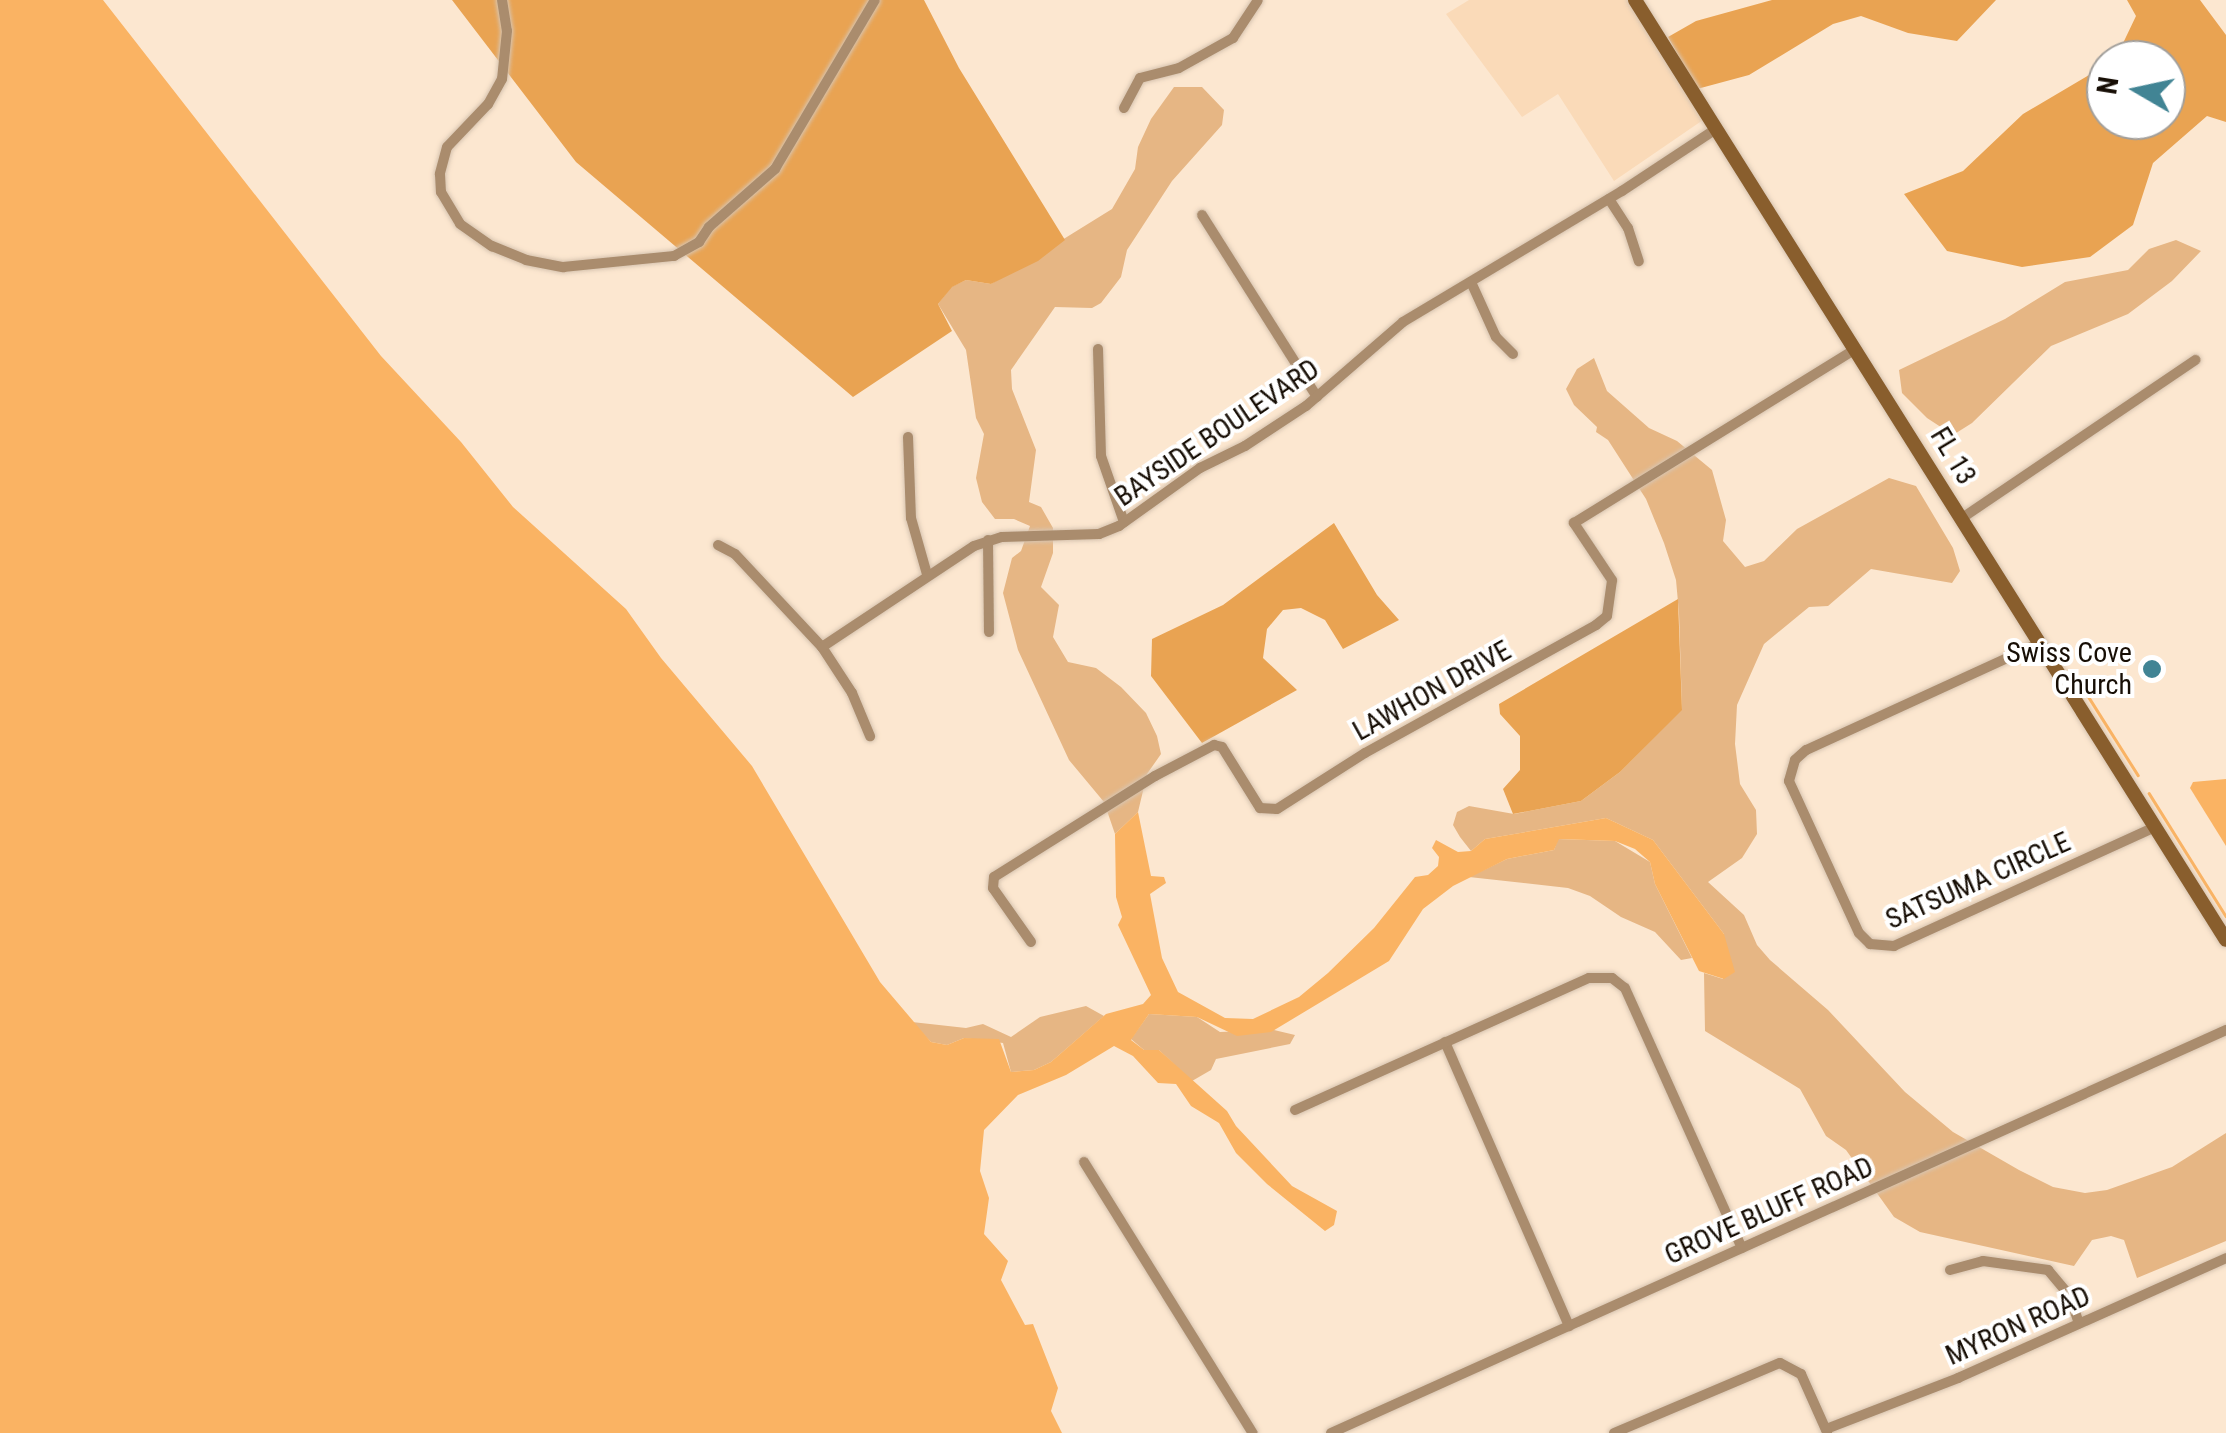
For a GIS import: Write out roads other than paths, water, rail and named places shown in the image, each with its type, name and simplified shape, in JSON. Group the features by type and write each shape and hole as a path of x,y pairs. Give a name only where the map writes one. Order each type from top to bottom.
{"main road":[{"name":"FL 13","path":"1634,0 2226,940"}],"street":[{"path":"502,0 506,32 502,80 488,104 447,147 441,164 442,192 460,224 492,246 526,260 563,267 674,256 698,242 709,227 776,169 875,0"},
{"path":"1124,108 1143,76 1179,68 1233,38 1258,0"},
{"name":"BAYSIDE BOULEVARD","path":"822,647 927,574 988,540 1099,534 1124,522 1200,468 1262,436 1317,398 1403,322 1609,199 1716,129"},
{"path":"1609,199 1628,228 1639,260"},
{"path":"1202,215 1317,398"},
{"path":"1472,282 1496,337 1514,354"},
{"name":"LAWHON DRIVE","path":"1031,942 992,888 994,877 1155,776 1214,746 1222,747 1260,808 1277,809 1364,752 1596,625 1607,616 1612,580 1574,524 1856,349"},
{"path":"1098,350 1101,456 1124,522"},
{"path":"1962,518 2194,360"},
{"path":"908,437 911,518 927,574"},
{"path":"988,540 989,632"},
{"path":"718,545 735,554 822,647 852,693 870,736"},
{"name":"SATSUMA CIRCLE","path":"2040,644 1806,750 1795,760 1789,781 1859,933 1878,947 1894,946 2155,827"},
{"path":"1295,1110 1589,978 1612,978 1625,988 1742,1248"},
{"name":"GROVE BLUFF ROAD","path":"1330,1433 2226,1030"},
{"path":"1445,1042 1569,1326"},
{"path":"1084,1162 1253,1433"},
{"name":"MYRON ROAD","path":"1826,1431 2226,1258"},
{"path":"1950,1270 1983,1261 2048,1270 2070,1296 2080,1324"},
{"path":"1614,1433 1780,1363 1804,1377 1826,1431"}],"waterway":[{"path":"2083,688 2138,775"},
{"path":"2149,793 2226,916"}],"place":[{"name":"Swiss Cove Church","path":"2152,669"}]}
